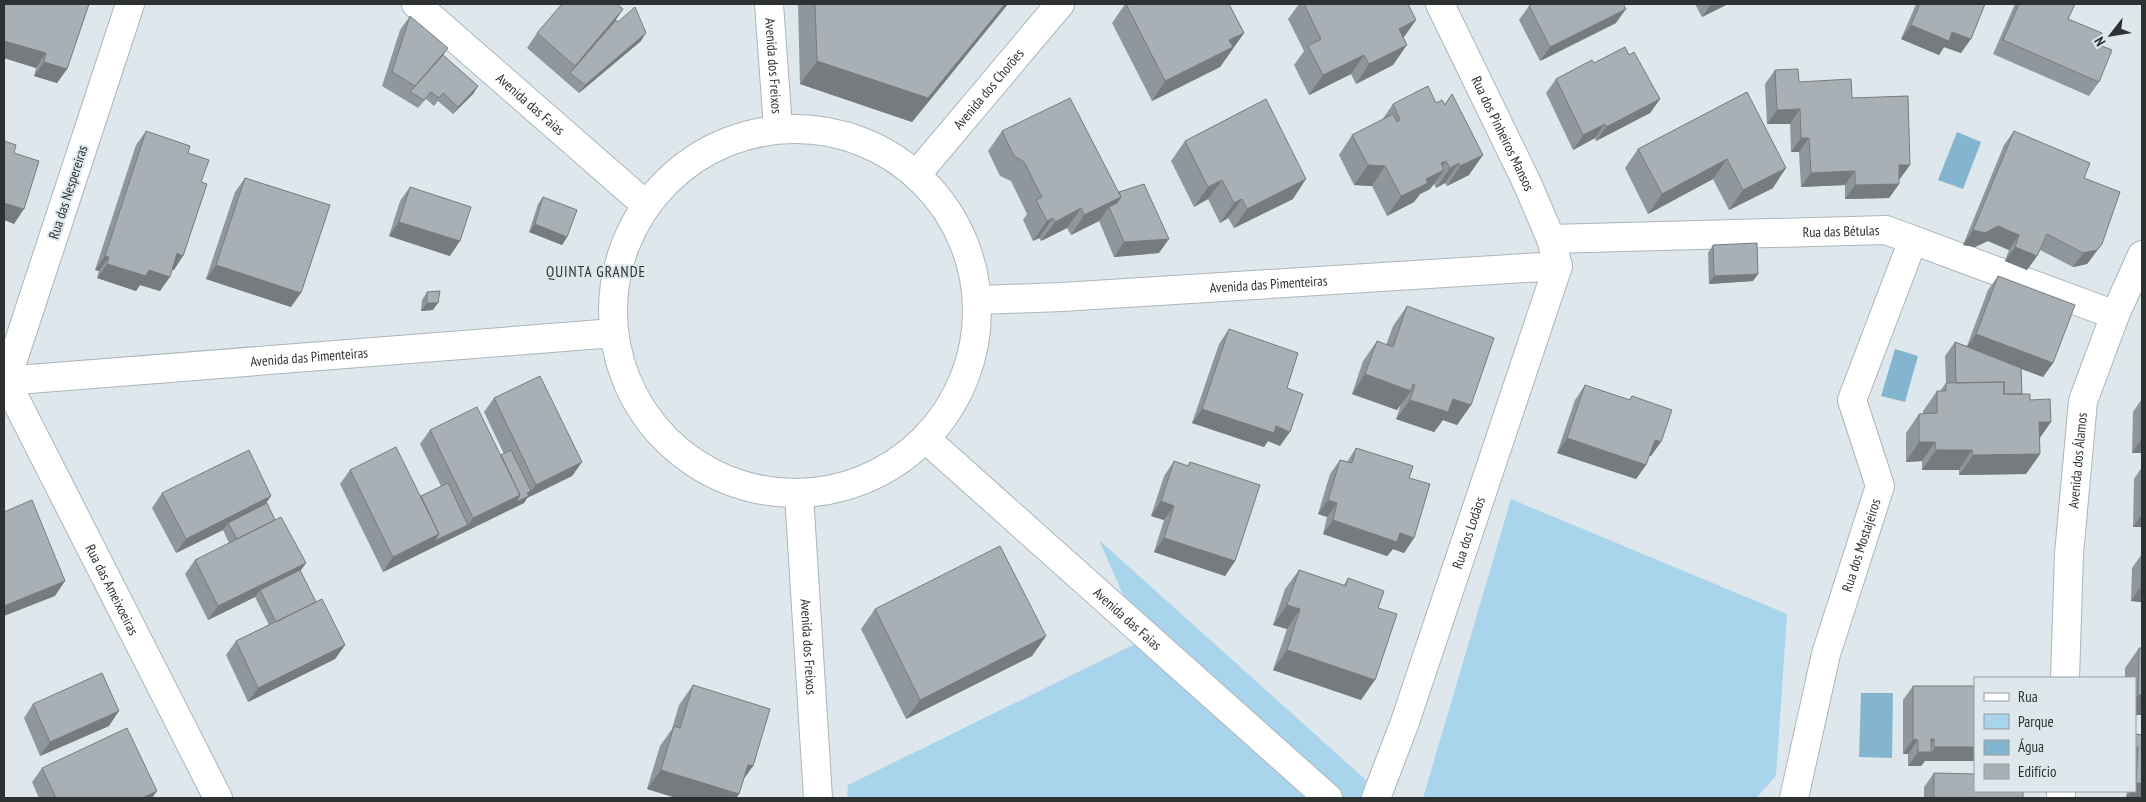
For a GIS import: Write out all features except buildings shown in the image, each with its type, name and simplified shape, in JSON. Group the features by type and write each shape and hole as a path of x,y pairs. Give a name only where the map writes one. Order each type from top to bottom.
{"street":[{"name":"Rua das Nespereiras","path":"5,381 130,4"},
{"name":"Avenida das Faias","path":"416,4 646,205"},
{"name":"Avenida dos Freixos","path":"769,4 778,128"},
{"name":"Avenida dos Chorões","path":"917,174 1060,4"},
{"name":"Rua dos Pinheiros Mansos","path":"1440,4 1527,183 1551,239 1558,266"},
{"path":"778,128 828,130 875,146 917,174 949,212 972,268 979,300 973,355 955,400 926,439 886,470 840,488 799,495 740,485 693,462 655,427 628,383 614,333 614,290 624,247 646,205 679,169 726,141 778,128"},
{"name":"Rua das Bétulas","path":"1551,239 1886,230 2115,316"},
{"name":"Rua dos Mostajeiros","path":"1794,798 1826,654 1880,486 1852,400 1913,240"},
{"name":"Avenida dos Álamos","path":"2065,677 2070,554 2084,401 2115,316 2142,255"},
{"name":"Avenida das Pimenteiras","path":"979,300 1062,297 1558,266"},
{"name":"Rua dos Lodãos","path":"1376,798 1406,722 1558,266"},
{"name":"Avenida das Pimenteiras","path":"5,381 614,333"},
{"name":"Rua das Ameixoeiras","path":"5,381 218,798"},
{"name":"Avenida das Faias","path":"926,439 1328,798"},
{"name":"Avenida dos Freixos","path":"799,495 818,798"}],"green space":[{"path":"1511,499 1787,614 1776,776 1756,798 1423,798"},
{"path":"1099,540 1386,798 847,798 848,785 1143,640"}],"water":[{"path":"1957,132 1981,142 1963,189 1938,180"},
{"path":"1895,349 1918,356 1905,402 1881,396"},
{"path":"1861,693 1893,693 1892,758 1859,757"}],"district":[{"name":"QUINTA GRANDE","path":"596,271"}]}
